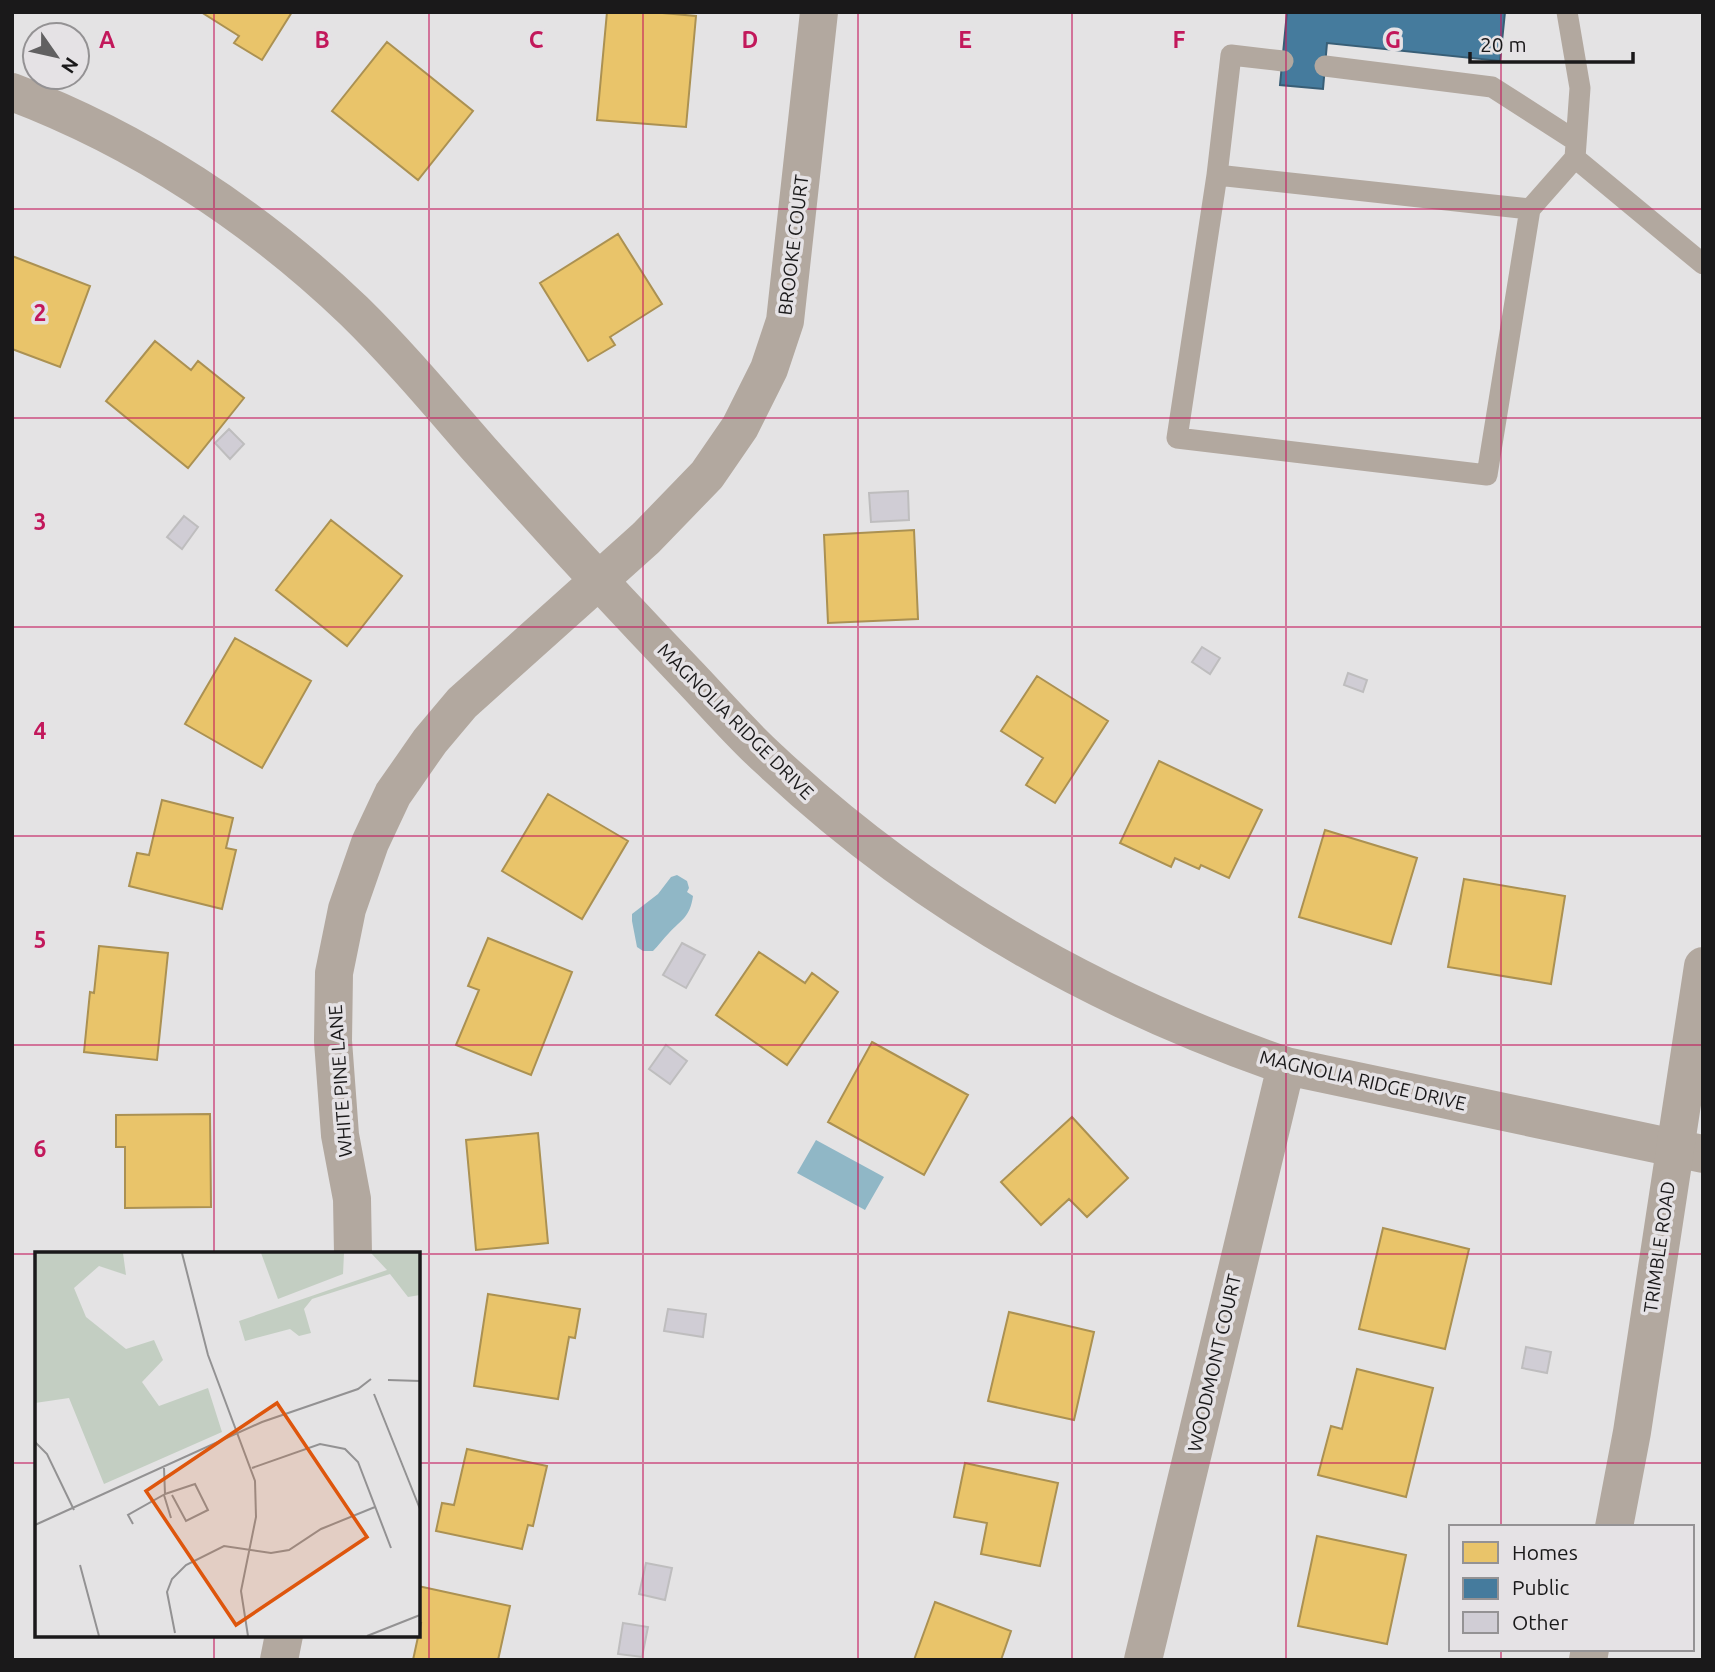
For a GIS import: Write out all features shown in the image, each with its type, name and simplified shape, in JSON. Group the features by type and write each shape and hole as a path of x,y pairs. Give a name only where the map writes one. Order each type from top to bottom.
{"street":[{"name":"BROOKE COURT","path":"597,581 646,538 707,475 740,427 769,369 785,321 819,12"},
{"name":"MAGNOLIA RIDGE DRIVE","path":"12,92 107,134 190,181 272,240 352,310 397,356 597,581 768,758 834,818 893,863 973,916 1092,986 1154,1016 1220,1044 1286,1066 1688,1151"},
{"name":"WHITE PINE LANE","path":"353,1252 352,1199 340,1135 333,1041 334,973 347,909 365,856 393,794 430,741 462,703 597,581"},
{"name":"TRIMBLE ROAD","path":"1614,1525 1688,1151 1703,966"},
{"name":"WOODMONT COURT","path":"1143,1660 1286,1066"},
{"path":"279,1660 284,1637"}],"lane":[{"path":"1283,61 1231,55 1217,175 1177,438 1487,475 1530,209 1576,150 1580,88 1567,12"},
{"path":"1325,66 1492,87 1576,150 1703,264"},
{"path":"1217,175 1530,209"}],"water":[{"path":"677,875 687,881 687,892 693,896 690,909 653,951 643,951 637,947 632,914 658,894 671,877"},
{"path":"816,1140 884,1177 865,1210 797,1173"}],"building: Homes":[{"path":"201,12 292,12 262,60 234,43 239,36"},
{"path":"607,12 696,16 686,127 597,120"},
{"path":"387,42 473,111 418,180 332,111"},
{"path":"618,234 662,304 610,337 615,345 588,361 540,283"},
{"path":"12,256 90,286 60,367 12,349"},
{"path":"155,341 191,370 198,361 244,398 188,468 106,401"},
{"path":"331,520 402,576 347,646 276,590"},
{"path":"914,530 918,619 828,623 824,535"},
{"path":"235,638 311,681 262,768 185,724"},
{"path":"1037,676 1108,721 1055,803 1026,785 1043,758 1001,731"},
{"path":"1159,761 1262,810 1229,878 1201,865 1199,869 1175,858 1171,867 1120,843"},
{"path":"548,794 628,841 582,919 502,871"},
{"path":"162,800 233,818 226,848 236,850 222,909 129,886 137,853 149,855"},
{"path":"1325,830 1417,858 1391,944 1299,917"},
{"path":"1464,879 1565,896 1551,984 1448,967"},
{"path":"488,938 572,972 531,1075 456,1045 479,990 468,986"},
{"path":"99,946 168,953 157,1060 84,1052 90,992 94,993"},
{"path":"759,952 805,983 812,973 838,992 787,1065 716,1015"},
{"path":"872,1042 968,1095 924,1175 828,1122"},
{"path":"210,1114 211,1207 125,1208 125,1147 116,1147 116,1115"},
{"path":"1072,1117 1128,1178 1087,1217 1069,1199 1041,1225 1001,1182"},
{"path":"538,1133 548,1243 476,1250 466,1140"},
{"path":"1383,1228 1469,1249 1445,1349 1359,1329"},
{"path":"488,1294 580,1309 575,1338 569,1337 558,1399 474,1386"},
{"path":"1009,1312 1094,1332 1074,1420 988,1401"},
{"path":"1357,1369 1433,1388 1406,1497 1318,1475 1331,1426 1342,1429"},
{"path":"467,1449 547,1466 533,1526 528,1525 522,1549 436,1531 442,1503 454,1505"},
{"path":"965,1463 1058,1483 1040,1566 981,1554 987,1523 954,1517"},
{"path":"1317,1536 1406,1555 1387,1644 1298,1626"},
{"path":"420,1586 510,1606 498,1660 413,1660 421,1623"},
{"path":"935,1602 1011,1631 1001,1660 914,1660"}],"building: Public":[{"path":"1287,12 1505,12 1500,61 1327,43 1323,89 1280,85"}],"building: Other":[{"path":"229,429 244,444 230,459 215,443"},
{"path":"908,491 909,520 871,522 869,493"},
{"path":"184,516 198,527 182,549 167,537"},
{"path":"1202,647 1220,658 1210,674 1192,662"},
{"path":"1348,673 1367,680 1363,692 1344,685"},
{"path":"682,943 705,955 686,988 663,975"},
{"path":"666,1045 687,1061 670,1084 649,1069"},
{"path":"668,1309 706,1314 703,1337 664,1331"},
{"path":"1526,1347 1551,1352 1547,1373 1522,1368"},
{"path":"646,1563 672,1568 665,1600 639,1594"},
{"path":"623,1623 648,1627 642,1657 618,1654"}]}
